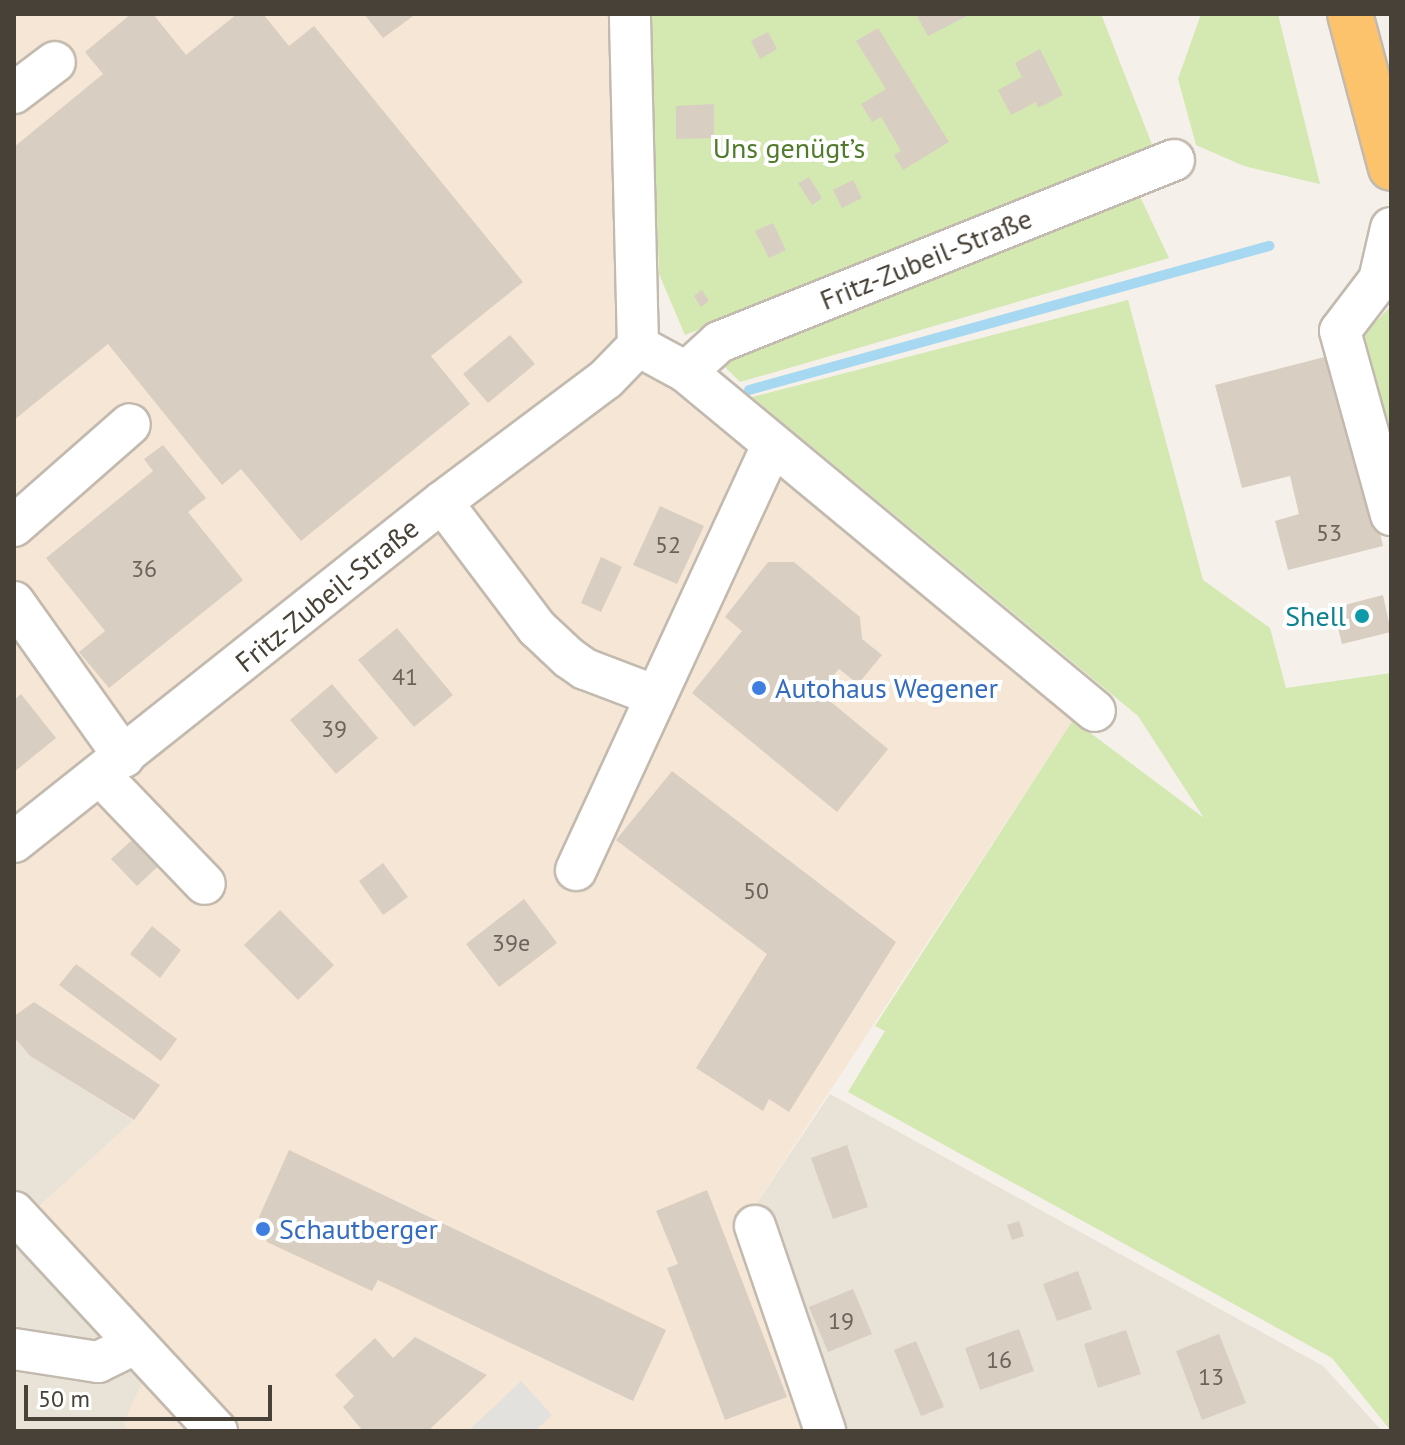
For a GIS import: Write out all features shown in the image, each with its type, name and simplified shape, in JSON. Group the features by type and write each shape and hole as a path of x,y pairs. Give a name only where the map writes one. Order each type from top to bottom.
{"highway":[{"path":"1350,14 1391,168"}],"street":[{"path":"630,14 638,346 686,372 1095,711"},
{"path":"14,93 55,62"},
{"name":"Fritz-Zubeil-Straße","path":"686,372 719,342 1174,160"},
{"path":"1391,228 1379,280 1340,331 1391,515"},
{"name":"Fritz-Zubeil-Straße","path":"14,842 442,502 606,379 638,346"},
{"path":"14,526 130,424"},
{"path":"576,870 772,446"},
{"path":"442,502 537,628 569,658 585,669 656,696"},
{"path":"14,602 112,766 205,884"},
{"path":"14,1212 217,1431"},
{"path":"755,1226 825,1431"},
{"path":"14,1349 98,1362 135,1344"}],"shaded area":[{"path":"14,14 608,14 619,323 660,381 1073,720 746,1219 829,1431 127,1431 124,1423 142,1383 14,1239 14,1229 133,1121 30,1056 14,1037"},
{"path":"14,1037 30,1056 134,1120 14,1229"},
{"path":"830,1094 1323,1366 1382,1431 829,1431 746,1219"},
{"path":"14,1239 142,1383 124,1423 127,1431 14,1431"},
{"path":"521,1381 552,1415 535,1431 468,1431"}],"green space":[{"name":"Uns genügt’s","path":"650,14 1101,14 1153,147 685,335 659,274"},
{"path":"1201,14 1278,14 1320,184 1244,166 1196,145 1178,79"},
{"path":"1136,188 1169,258 740,382 722,364"},
{"path":"1128,300 1203,580 1270,628 1286,688 1391,673 1391,1431 1332,1358 848,1092 885,1031 875,1026 1073,720 1204,818 1138,716 752,397"},
{"path":"1391,306 1391,433 1363,335"}],"building":[{"path":"131,14 153,14 186,55 237,14 263,14 289,46 314,26 523,282 431,356 470,404 301,541 241,469 222,485 108,344 14,420 14,147 103,74 85,52"},
{"path":"364,14 416,14 383,38"},
{"path":"971,14 928,36 917,16"},
{"path":"878,28 949,142 903,170 894,155 901,151 881,117 872,122 861,104 886,89 856,41"},
{"path":"768,32 777,49 760,59 751,41"},
{"path":"1040,49 1063,95 1038,108 1036,102 1011,115 998,90 1022,77 1015,63"},
{"path":"714,104 714,138 676,139 676,106"},
{"path":"809,177 822,198 812,205 798,183"},
{"path":"853,180 862,198 842,208 833,190"},
{"path":"773,223 786,250 769,258 755,231"},
{"path":"702,290 709,301 701,307 694,296"},
{"path":"510,335 535,364 488,403 463,374"},
{"path":"1340,353 1383,546 1288,570 1275,521 1299,514 1290,476 1242,488 1215,385"},
{"path":"163,445 206,498 188,512 243,580 109,688 79,652 105,631 46,558 153,471 144,459"},
{"path":"660,506 704,526 677,584 633,565"},
{"path":"601,557 622,567 601,612 581,603"},
{"name":"Autohaus Wegener","path":"768,562 794,562 860,617 862,639 882,655 858,684 839,669 819,692 888,749 837,812 692,693 742,631 725,617"},
{"name":"Shell","path":"1383,595 1391,632 1342,644 1333,608"},
{"path":"397,628 453,695 414,727 358,660"},
{"path":"332,684 378,738 336,774 290,720"},
{"path":"21,694 56,738 14,772 14,700"},
{"path":"672,771 896,942 789,1112 769,1099 763,1111 696,1068 767,954 616,840"},
{"path":"143,830 168,857 137,886 111,859"},
{"path":"383,863 408,897 383,915 359,881"},
{"path":"524,899 557,943 499,987 466,944"},
{"path":"280,910 334,965 298,1000 244,945"},
{"path":"152,926 181,950 160,978 130,954"},
{"path":"76,964 177,1039 161,1061 59,985"},
{"path":"34,1002 160,1085 134,1120 30,1056 14,1037 14,1016"},
{"path":"847,1145 868,1207 833,1219 811,1158"},
{"path":"289,1150 666,1330 633,1401 378,1280 372,1291 267,1242 259,1217"},
{"path":"707,1190 787,1397 725,1420 667,1268 678,1264 656,1211"},
{"path":"1019,1221 1024,1236 1012,1240 1007,1225"},
{"path":"1078,1271 1092,1309 1057,1321 1043,1284"},
{"path":"853,1289 872,1334 828,1352 809,1307"},
{"path":"1019,1329 1034,1371 980,1390 965,1348"},
{"path":"1126,1330 1141,1374 1098,1388 1084,1344"},
{"path":"1219,1334 1246,1403 1202,1420 1176,1351"},
{"path":"415,1337 487,1375 428,1431 363,1431 343,1407 354,1396 335,1375 375,1338 393,1358"},
{"path":"916,1341 944,1407 921,1416 894,1350"}],"waterway":[{"path":"749,390 1269,246"}],"place":[{"name":"Shell","path":"1362,616"},
{"name":"Autohaus Wegener","path":"759,688"},
{"name":"Schautberger","path":"263,1229"}]}
